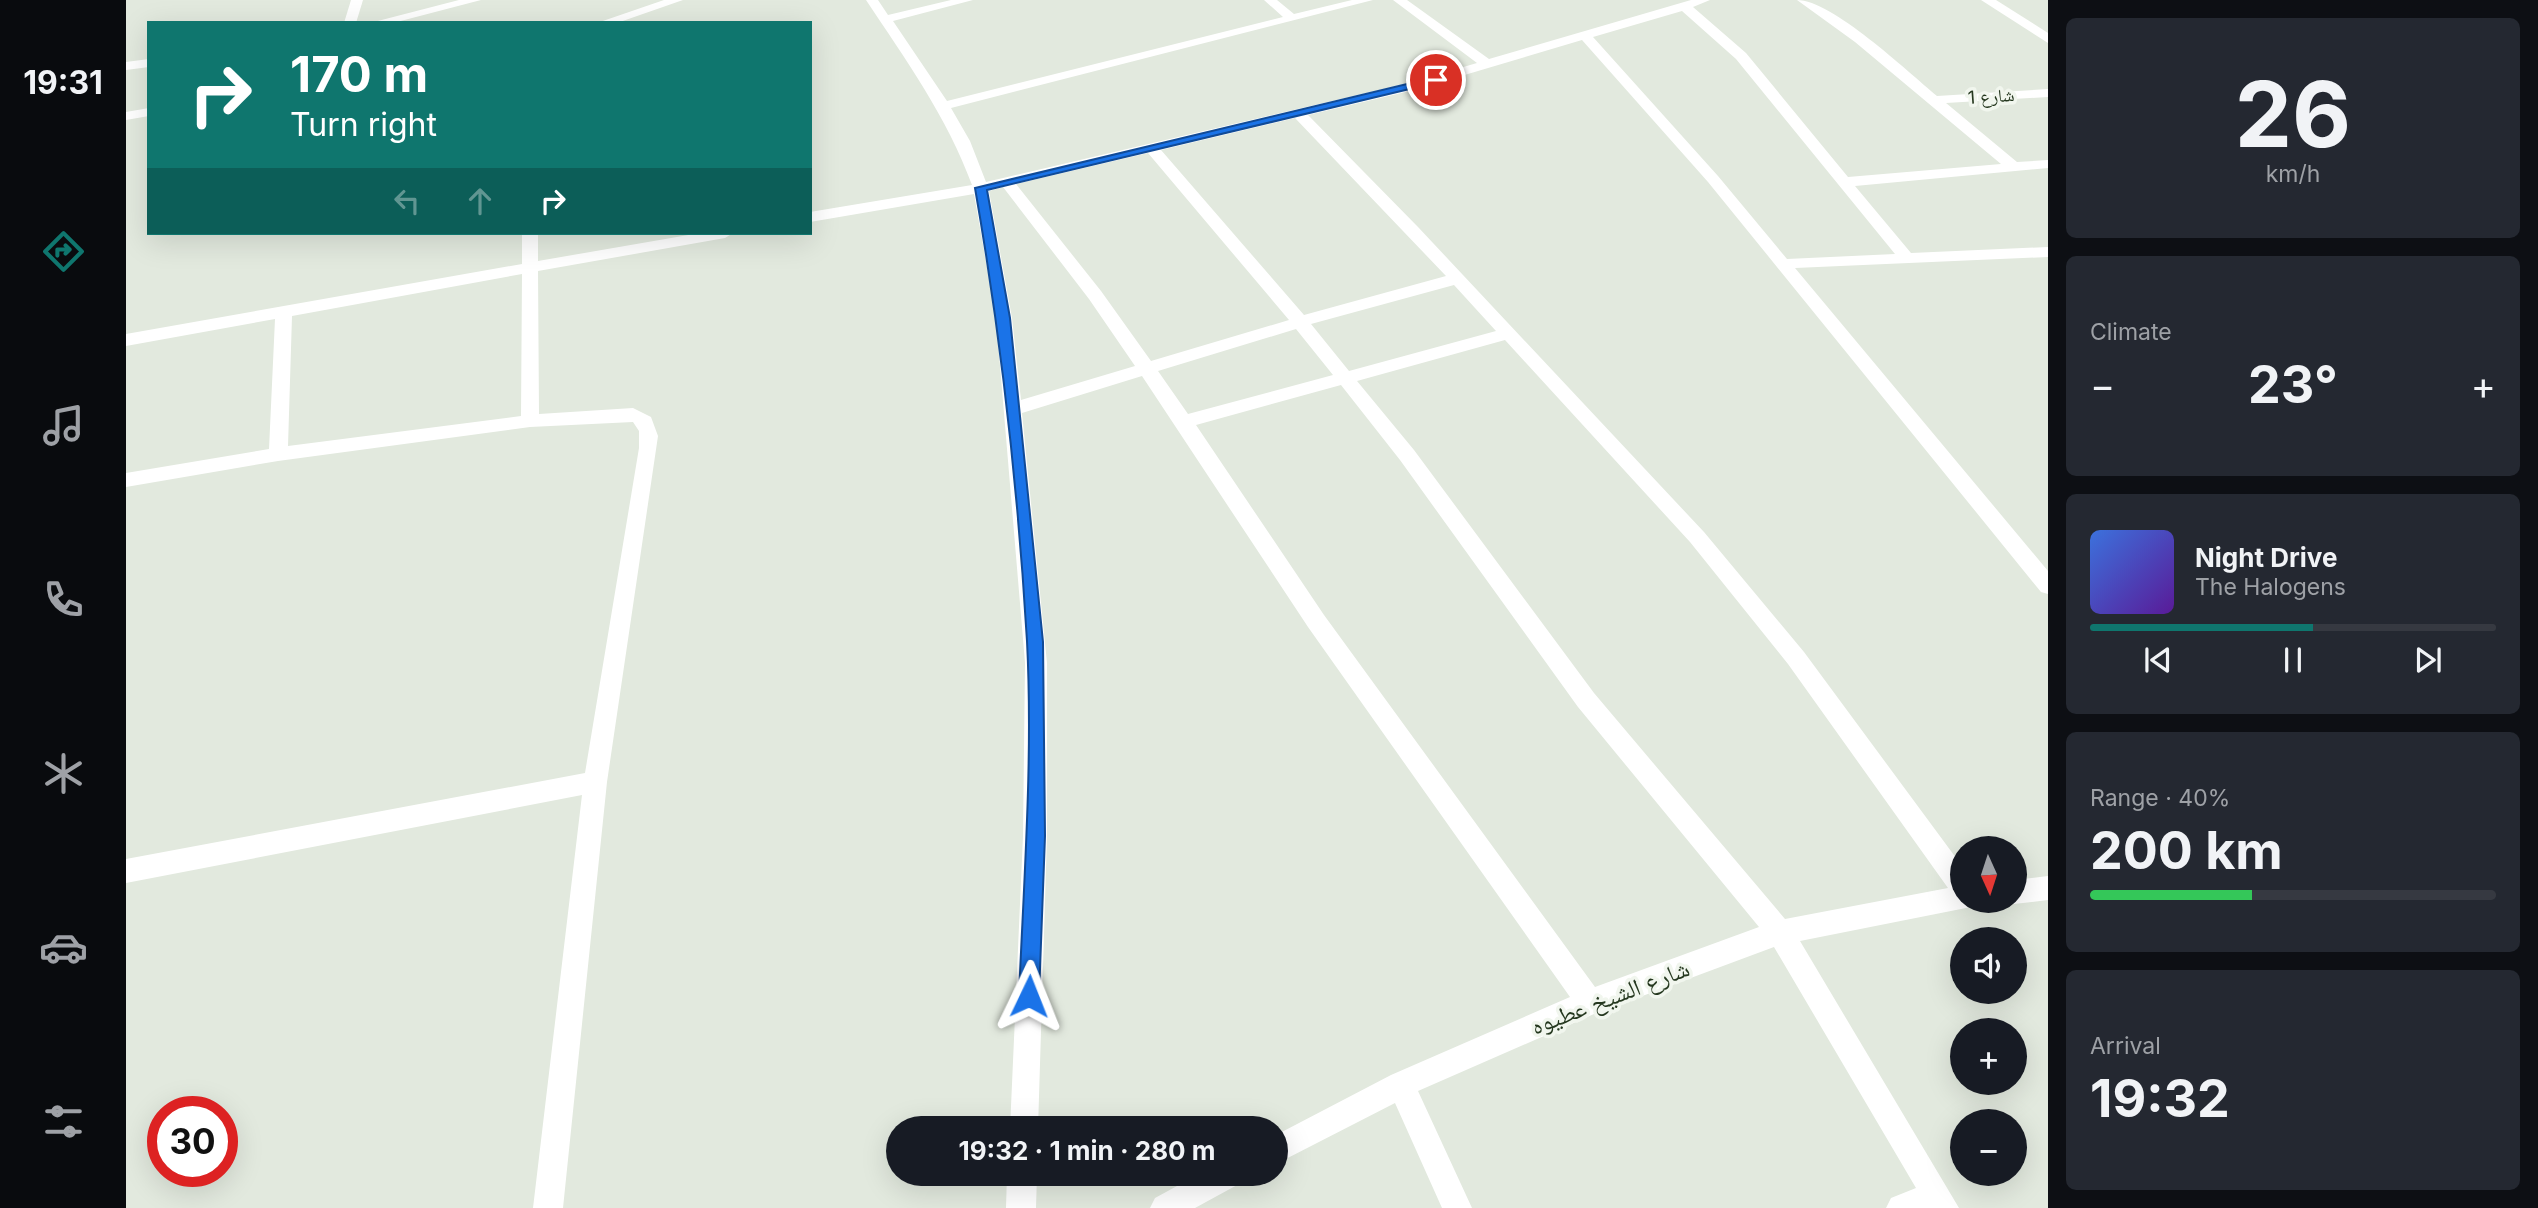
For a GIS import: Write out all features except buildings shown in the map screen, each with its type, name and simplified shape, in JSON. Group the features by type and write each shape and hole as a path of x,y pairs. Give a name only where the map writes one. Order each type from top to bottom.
{"street":[{"path":"351,21 357,0"},
{"path":"385,21 475,0"},
{"path":"609,21 677,0"},
{"path":"872,0 944,106 963,141 981,188 1004,318 1036,663 1035,836 1024,1116"},
{"path":"886,19 967,0"},
{"path":"1270,0 1292,19"},
{"path":"944,106 1367,0"},
{"path":"1399,0 1489,65"},
{"path":"812,217 1007,183 1298,113 1489,65 1704,0"},
{"path":"1803,0 1860,39 2014,167"},
{"path":"1987,0 2041,29 2048,39"},
{"path":"1684,6 1741,56 1908,260"},
{"path":"1584,35 1689,150 2048,586"},
{"path":"126,66 147,63"},
{"name":"شارع 1","path":"1934,100 2048,93"},
{"path":"126,116 147,112"},
{"path":"1298,113 1697,537 1796,658 1950,870"},
{"path":"1152,148 1300,322 1408,455 1586,700 1780,933 1939,1201 1901,1208"},
{"path":"1844,182 2048,164"},
{"path":"1007,183 1095,295 1184,422 1316,621 1590,1002"},
{"path":"530,235 530,421"},
{"path":"126,340 713,235"},
{"path":"1781,264 2048,252"},
{"path":"1013,409 1300,322 1455,279"},
{"path":"278,454 284,312"},
{"path":"1184,422 1507,334"},
{"path":"126,480 278,454 530,421 633,414 649,426 647,455 595,782 548,1208"},
{"path":"126,872 595,782"},
{"path":"2027,890 2048,888"},
{"name":"شارع الشيخ عطيوه","path":"1288,1144 1401,1085 1590,1002 1780,933 1950,900"},
{"path":"1401,1085 1457,1208"},
{"path":"1021,1208 1022,1186"},
{"path":"1165,1208 1206,1186"}],"route":[{"path":"1029,996 1035,836 1035,642 1004,318 981,188 1436,80"}]}
